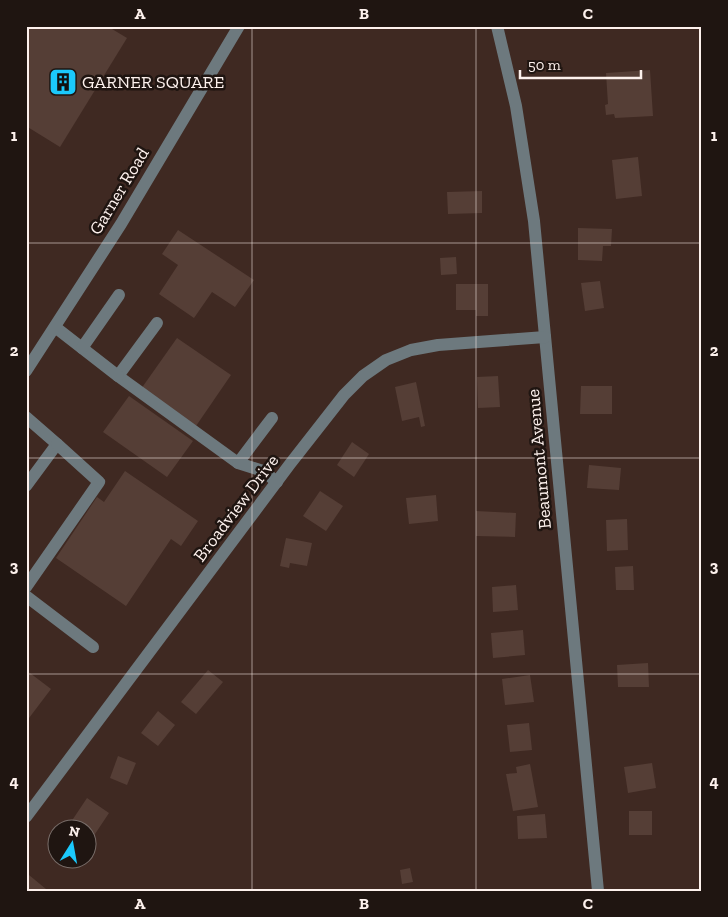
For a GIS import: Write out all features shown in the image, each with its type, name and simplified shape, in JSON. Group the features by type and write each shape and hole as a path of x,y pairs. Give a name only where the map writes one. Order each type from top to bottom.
{"street":[{"name":"Garner Road","path":"29,362 55,327 121,224 239,26"},
{"name":"Beaumont Avenue","path":"497,26 516,106 526,163 541,279 598,891"},
{"path":"82,348 119,295"},
{"path":"118,376 157,323"},
{"path":"55,327 118,376 238,463 263,471 277,482"},
{"name":"Broadview Drive","path":"26,817 277,482 344,395 363,376 386,360 411,350 438,345 545,337"},
{"path":"26,417 99,482 26,587"},
{"path":"238,463 272,418"},
{"path":"26,486 56,444"},
{"path":"26,596 93,648"}],"building":[{"name":"GARNER SQUARE","path":"26,26 107,26 127,38 60,147 26,126"},
{"path":"650,70 653,116 615,118 614,114 606,115 605,105 608,104 606,73"},
{"path":"638,157 642,196 616,199 612,160"},
{"path":"482,191 482,213 448,214 447,192"},
{"path":"578,228 612,229 611,246 603,246 602,261 578,260"},
{"path":"178,230 254,280 235,307 212,292 194,318 159,294 178,265 162,254"},
{"path":"456,257 457,274 441,275 440,258"},
{"path":"600,281 604,308 585,311 581,283"},
{"path":"456,284 488,284 488,316 476,316 476,310 456,310"},
{"path":"177,338 231,375 196,426 141,389"},
{"path":"498,376 500,407 478,408 477,377"},
{"path":"416,382 425,426 421,427 419,417 402,421 395,387"},
{"path":"581,386 612,386 612,414 580,414"},
{"path":"129,396 193,441 167,477 103,432"},
{"path":"352,442 369,454 354,477 337,465"},
{"path":"589,465 621,468 619,490 587,488"},
{"path":"125,471 198,521 181,546 171,539 126,606 56,558 97,497 104,502"},
{"path":"320,491 343,506 326,531 303,516"},
{"path":"436,495 438,521 409,524 406,498"},
{"path":"476,511 516,513 515,537 476,536"},
{"path":"627,519 628,550 607,551 606,520"},
{"path":"286,538 312,543 307,566 290,563 289,568 280,566"},
{"path":"633,566 634,590 616,590 615,567"},
{"path":"516,585 518,610 493,612 492,587"},
{"path":"523,630 525,655 493,658 491,633"},
{"path":"648,663 649,687 618,687 617,665"},
{"path":"26,670 51,689 26,722"},
{"path":"208,670 223,682 196,714 181,702"},
{"path":"530,675 534,702 505,705 502,679"},
{"path":"158,711 175,725 158,746 141,733"},
{"path":"529,723 532,750 510,752 507,725"},
{"path":"118,756 136,763 127,785 110,778"},
{"path":"652,763 656,788 628,793 624,767"},
{"path":"530,764 538,807 513,811 506,774 517,773 516,767"},
{"path":"87,798 109,813 98,830 98,820 72,820"},
{"path":"629,811 652,811 652,835 629,835"},
{"path":"545,814 547,838 518,839 517,816"},
{"path":"410,868 413,882 402,884 400,870"},
{"path":"29,875 46,889 44,891 26,891 26,879"}],"place":[{"name":"GARNER SQUARE","path":"63,82"}]}
